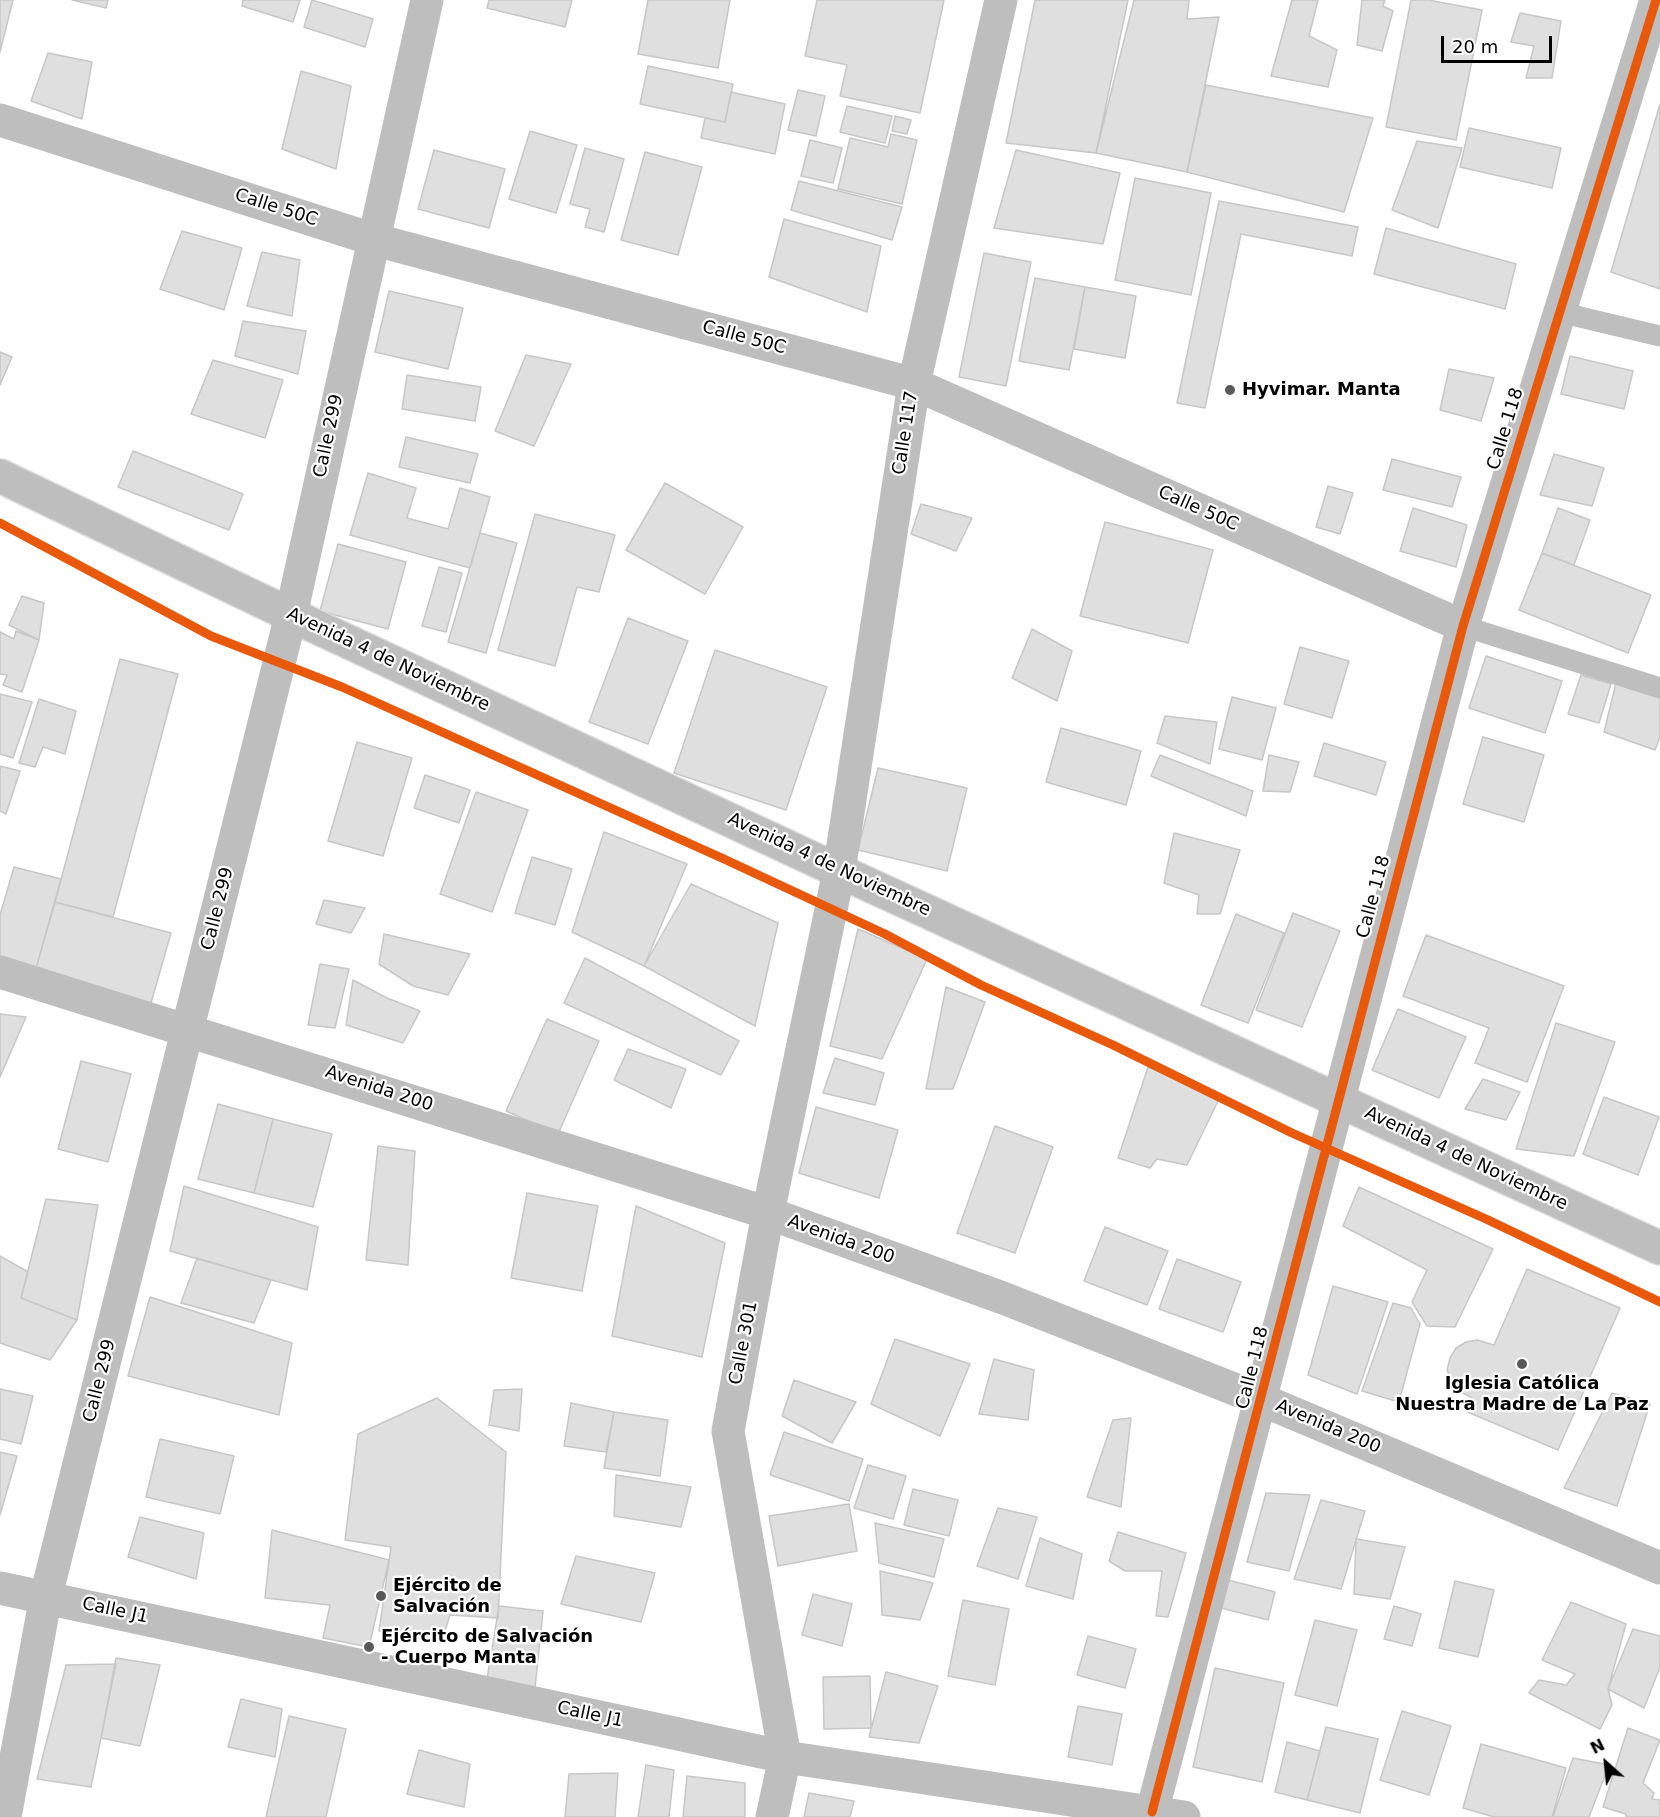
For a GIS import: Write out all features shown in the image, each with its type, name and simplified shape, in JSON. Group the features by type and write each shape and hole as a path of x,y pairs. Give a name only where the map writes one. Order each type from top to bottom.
{"street":[{"name":"Calle 299","path":"5,1817 46,1596 291,615 372,238 427,0"},
{"name":"Calle 117","path":"839,870 914,384 1001,0"},
{"name":"Calle 118","path":"1152,1812 1262,1400 1337,1100 1463,626 1656,0"},
{"name":"Calle 50C","path":"0,120 372,238 914,384 1463,626"},
{"name":"Avenida 4 de Noviembre","path":"0,476 291,615 839,870 1660,1248"},
{"name":"Calle 301","path":"772,1817 785,1757 728,1431 768,1213 839,870"},
{"name":"Avenida 200","path":"0,972 188,1029 768,1213 1003,1298 1262,1400 1660,1568"},
{"name":"Calle J1","path":"0,1588 46,1596 785,1757 1184,1817"}],"lane":[{"path":"1559,312 1660,336"},
{"path":"1463,626 1660,688"}],"building":[{"path":"0,0 13,0 0,52"},
{"path":"72,0 108,0 106,8"},
{"path":"243,0 300,0 293,22 242,6"},
{"path":"312,0 373,19 365,47 304,27"},
{"path":"489,0 572,0 565,27 487,8"},
{"path":"648,0 730,0 718,68 638,54"},
{"path":"817,0 944,0 920,113 840,96 847,65 805,56"},
{"path":"1035,0 1128,0 1096,153 1006,143"},
{"path":"1134,0 1189,0 1187,19 1219,17 1187,172 1096,153"},
{"path":"1292,0 1318,0 1309,36 1337,50 1328,87 1271,76"},
{"path":"1362,0 1385,0 1383,6 1393,11 1382,51 1357,45"},
{"path":"1411,0 1428,0 1482,10 1456,140 1386,127"},
{"path":"1520,13 1561,21 1552,78 1526,78 1534,46 1511,42"},
{"path":"48,53 92,62 82,119 31,101"},
{"path":"648,66 733,84 725,122 640,104"},
{"path":"301,71 351,86 336,169 282,149"},
{"path":"1206,85 1373,118 1344,212 1187,172"},
{"path":"798,90 825,96 816,136 788,130"},
{"path":"731,92 785,104 775,154 701,138 705,118 725,122"},
{"path":"1660,104 1660,289 1611,272"},
{"path":"847,106 892,116 885,143 840,132"},
{"path":"895,116 911,120 907,134 892,131"},
{"path":"1469,128 1561,148 1552,188 1460,167"},
{"path":"530,131 577,145 556,213 509,199"},
{"path":"891,134 917,140 902,204 838,189 850,138 888,147"},
{"path":"810,140 842,148 833,183 801,176"},
{"path":"1417,141 1462,148 1438,228 1392,210"},
{"path":"585,148 624,159 604,232 585,227 590,209 570,204"},
{"path":"434,150 505,169 489,228 418,209"},
{"path":"1016,150 1120,173 1103,244 994,228"},
{"path":"645,152 702,167 678,255 621,240"},
{"path":"1135,178 1211,193 1191,295 1115,280"},
{"path":"799,181 902,207 892,240 791,210"},
{"path":"1219,201 1358,227 1352,256 1241,234 1205,408 1177,403"},
{"path":"784,219 881,246 867,312 769,277"},
{"path":"1386,228 1516,264 1505,309 1374,274"},
{"path":"182,231 242,248 224,310 160,289"},
{"path":"262,252 300,260 292,316 247,306"},
{"path":"984,253 1031,262 1006,386 959,377"},
{"path":"1035,278 1085,287 1069,370 1019,361"},
{"path":"1085,287 1136,296 1125,358 1074,349"},
{"path":"389,291 463,308 448,369 375,352"},
{"path":"243,321 306,331 298,374 235,356"},
{"path":"0,352 12,357 0,385"},
{"path":"526,355 571,364 534,446 495,431"},
{"path":"1570,356 1633,371 1624,409 1561,394"},
{"path":"213,360 283,380 265,438 191,414"},
{"path":"1449,369 1494,378 1481,421 1440,410"},
{"path":"407,375 481,387 475,421 402,409"},
{"path":"406,437 478,454 470,483 399,467"},
{"path":"133,451 243,494 229,530 118,487"},
{"path":"1554,454 1604,468 1592,506 1540,495"},
{"path":"1392,459 1461,477 1452,507 1383,490"},
{"path":"368,473 416,488 407,518 448,529 460,488 490,497 470,568 350,535"},
{"path":"665,483 743,527 705,594 626,550"},
{"path":"1328,486 1353,493 1340,534 1316,527"},
{"path":"921,504 972,518 956,551 911,534"},
{"path":"1413,508 1467,525 1456,567 1400,551"},
{"path":"1558,508 1590,520 1574,565 1542,553"},
{"path":"535,514 615,535 599,592 577,587 555,666 498,650"},
{"path":"1105,522 1213,550 1188,643 1080,616"},
{"path":"480,533 517,543 486,653 448,642"},
{"path":"338,544 406,562 388,629 320,611"},
{"path":"1542,553 1651,595 1628,653 1519,610"},
{"path":"439,567 462,573 446,632 422,626"},
{"path":"22,596 44,603 39,640 9,625"},
{"path":"628,618 688,641 648,744 589,722"},
{"path":"1032,629 1072,651 1057,701 1012,678"},
{"path":"16,631 39,640 22,692 3,685 7,675 0,674 0,632 14,639"},
{"path":"1300,647 1349,661 1332,718 1284,704"},
{"path":"715,650 827,687 786,810 674,773"},
{"path":"1486,656 1562,681 1545,733 1469,708"},
{"path":"120,659 178,674 113,917 55,902"},
{"path":"1581,675 1611,684 1599,723 1568,714"},
{"path":"1616,683 1660,698 1660,737 1655,750 1604,732"},
{"path":"0,694 32,702 13,758 0,754"},
{"path":"1232,697 1276,708 1262,760 1219,749"},
{"path":"39,699 76,711 65,754 43,747 35,767 19,763"},
{"path":"1165,716 1217,722 1210,764 1157,743"},
{"path":"1061,728 1141,751 1126,805 1046,782"},
{"path":"1483,737 1544,755 1524,822 1463,804"},
{"path":"357,742 412,758 383,856 328,841"},
{"path":"1324,743 1386,762 1376,795 1314,776"},
{"path":"1160,755 1253,791 1246,816 1151,776"},
{"path":"1269,755 1299,762 1290,792 1263,791"},
{"path":"0,766 20,771 6,814 0,811"},
{"path":"878,768 967,788 947,871 858,850"},
{"path":"425,775 470,790 459,823 414,808"},
{"path":"476,792 528,810 492,912 440,894"},
{"path":"604,832 687,864 644,966 572,932"},
{"path":"1174,833 1240,850 1220,914 1197,914 1199,895 1164,883"},
{"path":"532,857 572,869 555,925 515,913"},
{"path":"14,867 61,879 35,972 0,962 0,915"},
{"path":"691,884 778,923 755,1026 644,966"},
{"path":"324,900 365,908 351,933 316,924"},
{"path":"55,902 171,933 151,1003 35,972"},
{"path":"1293,913 1340,931 1302,1027 1256,1010"},
{"path":"1236,914 1284,933 1248,1023 1201,1005"},
{"path":"858,929 927,959 882,1059 830,1046"},
{"path":"384,934 470,954 448,995 413,986 379,964"},
{"path":"1426,935 1564,986 1527,1082 1475,1063 1489,1028 1403,996"},
{"path":"585,958 739,1041 721,1075 564,1003"},
{"path":"320,964 349,969 335,1028 308,1025"},
{"path":"353,980 387,998 420,1011 403,1043 346,1025"},
{"path":"946,987 985,1002 953,1089 926,1089"},
{"path":"1398,1009 1466,1037 1439,1098 1372,1070"},
{"path":"0,1014 26,1017 0,1077"},
{"path":"547,1019 599,1041 558,1134 506,1111"},
{"path":"1556,1023 1615,1042 1574,1156 1516,1149"},
{"path":"628,1049 686,1069 671,1108 614,1080"},
{"path":"835,1058 884,1073 875,1105 823,1093"},
{"path":"81,1061 131,1074 108,1162 58,1149"},
{"path":"1148,1067 1220,1097 1187,1165 1157,1159 1150,1168 1118,1158"},
{"path":"1483,1079 1520,1092 1506,1120 1465,1109"},
{"path":"1604,1097 1659,1117 1638,1175 1583,1154"},
{"path":"218,1104 273,1119 254,1193 198,1179"},
{"path":"816,1107 898,1130 879,1198 799,1173"},
{"path":"273,1119 332,1134 313,1207 254,1193"},
{"path":"995,1126 1053,1147 1015,1253 957,1233"},
{"path":"378,1146 415,1151 408,1265 366,1260"},
{"path":"184,1186 318,1227 307,1290 170,1251"},
{"path":"1359,1187 1493,1249 1455,1327 1427,1326 1412,1302 1427,1270 1343,1226"},
{"path":"527,1193 598,1206 582,1291 511,1278"},
{"path":"46,1199 98,1205 77,1320 21,1298"},
{"path":"636,1206 725,1243 702,1357 612,1336"},
{"path":"1105,1227 1168,1251 1147,1305 1084,1281"},
{"path":"0,1256 28,1272 21,1298 77,1320 50,1360 0,1343"},
{"path":"197,1258 271,1280 254,1323 181,1303"},
{"path":"1177,1259 1241,1282 1223,1332 1159,1309"},
{"name":"Iglesia Católica Nuestra Madre de La Paz","path":"1527,1269 1620,1308 1558,1450 1465,1411 1471,1397 1456,1390 1447,1370 1456,1348 1466,1342 1477,1340 1494,1345"},
{"path":"1333,1286 1388,1302 1357,1394 1308,1375"},
{"path":"150,1297 292,1343 279,1415 128,1376"},
{"path":"1393,1303 1411,1308 1420,1324 1399,1402 1362,1391"},
{"path":"895,1339 970,1364 940,1436 871,1404"},
{"path":"994,1359 1034,1370 1028,1420 979,1414"},
{"path":"794,1380 856,1402 832,1443 782,1416"},
{"path":"0,1389 33,1396 21,1444 0,1439"},
{"path":"522,1389 519,1431 489,1425 494,1390"},
{"path":"1612,1393 1650,1404 1617,1506 1564,1488"},
{"path":"437,1398 506,1452 498,1618 450,1615 441,1643 379,1631 391,1547 345,1540 358,1434"},
{"path":"571,1403 614,1412 606,1452 564,1446"},
{"path":"614,1412 668,1420 660,1476 604,1468"},
{"path":"1131,1418 1121,1507 1087,1497 1113,1420"},
{"path":"784,1432 863,1459 849,1501 770,1475"},
{"path":"160,1439 234,1456 220,1514 146,1497"},
{"path":"0,1452 17,1456 0,1515"},
{"path":"868,1465 906,1476 893,1519 854,1508"},
{"path":"616,1475 691,1487 681,1527 614,1516"},
{"path":"913,1489 958,1500 949,1536 904,1525"},
{"path":"1266,1493 1310,1495 1289,1571 1247,1562"},
{"path":"1321,1500 1365,1511 1341,1589 1294,1579"},
{"path":"849,1504 857,1551 778,1566 769,1516"},
{"path":"998,1508 1037,1517 1018,1579 977,1566"},
{"path":"140,1517 204,1533 196,1579 128,1557"},
{"path":"875,1523 944,1539 934,1577 879,1563"},
{"path":"272,1530 389,1560 369,1647 323,1638 330,1605 265,1598"},
{"path":"1118,1532 1186,1553 1168,1617 1156,1616 1162,1571 1125,1571 1109,1561"},
{"path":"1040,1538 1082,1554 1073,1599 1026,1586"},
{"path":"1356,1539 1405,1547 1390,1599 1354,1594"},
{"path":"576,1556 655,1573 641,1622 561,1604"},
{"path":"880,1571 933,1583 920,1620 882,1615"},
{"path":"1228,1580 1275,1592 1268,1620 1221,1608"},
{"path":"1455,1581 1494,1590 1478,1657 1439,1648"},
{"path":"813,1594 852,1604 842,1646 802,1635"},
{"path":"963,1600 1009,1609 995,1685 948,1676"},
{"path":"1571,1602 1626,1624 1608,1689 1612,1705 1600,1729 1529,1693 1539,1680 1566,1685 1575,1674 1542,1660"},
{"path":"499,1606 543,1611 535,1688 487,1679"},
{"path":"1394,1606 1421,1614 1412,1646 1384,1639"},
{"path":"1315,1620 1357,1630 1337,1706 1295,1695"},
{"path":"1633,1629 1660,1636 1660,1667 1644,1708 1608,1689"},
{"path":"1088,1636 1136,1649 1125,1688 1077,1675"},
{"path":"116,1658 160,1665 140,1746 101,1738"},
{"path":"116,1664 91,1787 37,1779 66,1665"},
{"path":"1215,1668 1284,1683 1262,1782 1193,1767"},
{"path":"886,1672 938,1686 919,1743 869,1737"},
{"path":"870,1676 871,1728 824,1729 823,1677"},
{"path":"241,1699 282,1709 275,1757 228,1747"},
{"path":"1078,1706 1122,1714 1112,1765 1068,1757"},
{"path":"1402,1711 1451,1726 1429,1795 1380,1780"},
{"path":"289,1716 346,1729 326,1817 266,1817"},
{"path":"1326,1727 1378,1739 1360,1813 1307,1800"},
{"path":"1628,1728 1660,1740 1643,1783 1654,1793 1652,1799 1660,1800 1660,1817 1626,1817 1626,1814 1603,1807"},
{"path":"1287,1742 1320,1751 1307,1800 1275,1792"},
{"path":"1481,1744 1566,1768 1552,1817 1494,1817 1463,1808"},
{"path":"419,1750 470,1764 464,1807 407,1794"},
{"path":"1573,1758 1609,1765 1589,1817 1553,1817"},
{"path":"646,1765 674,1770 669,1817 638,1817"},
{"path":"618,1773 615,1817 565,1817 569,1774"},
{"path":"687,1776 745,1783 745,1817 683,1817"},
{"path":"809,1793 854,1801 850,1817 804,1817"}],"cycle path":[{"path":"1152,1812 1463,626 1656,0"},
{"path":"0,523 211,636 342,687 724,859 885,934 981,985 1113,1045 1292,1133 1486,1219 1660,1302"}],"place":[{"name":"Hyvimar. Manta","path":"1230,390"},
{"name":"Iglesia Católica Nuestra Madre de La Paz","path":"1522,1364"},
{"name":"Ejército de Salvación","path":"381,1596"},
{"name":"Ejército de Salvación - Cuerpo Manta","path":"369,1647"}]}
